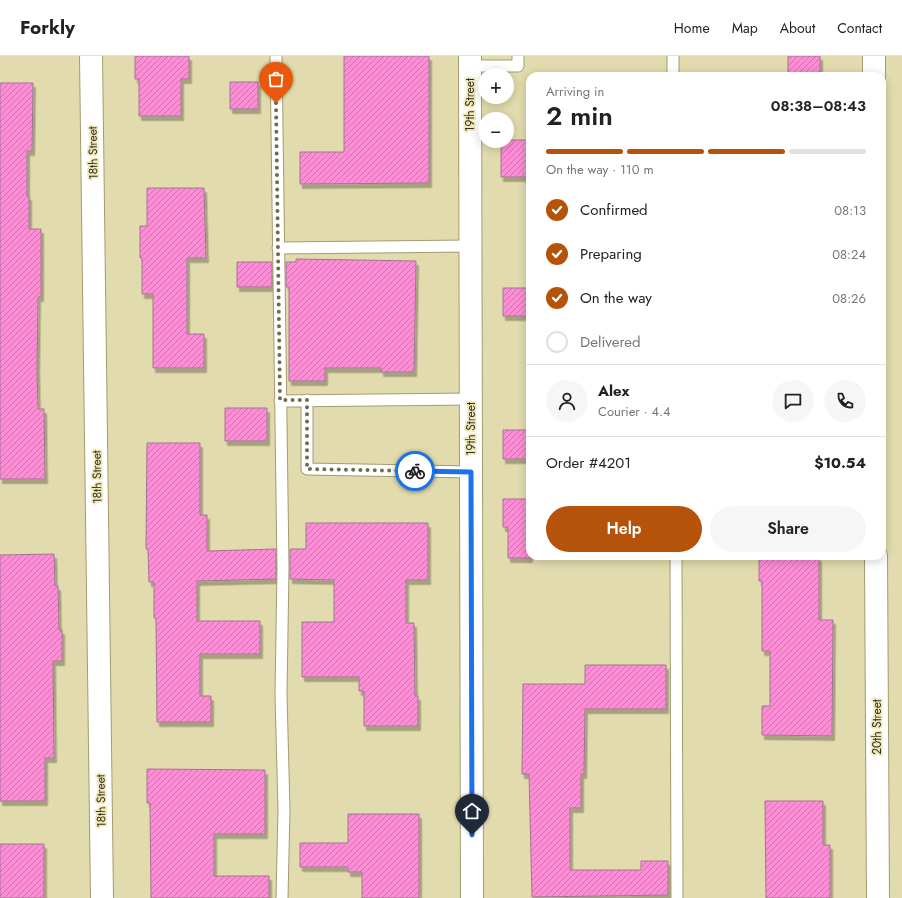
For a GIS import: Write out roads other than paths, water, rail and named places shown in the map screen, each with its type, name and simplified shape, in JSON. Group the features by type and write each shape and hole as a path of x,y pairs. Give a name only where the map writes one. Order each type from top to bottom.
{"street":[{"name":"18th Street","path":"91,56 102,898"},
{"path":"874,56 874,72"},
{"name":"19th Street","path":"470,61 472,898"},
{"name":"20th Street","path":"876,560 878,898"}],"lane":[{"path":"276,56 282,568 281,695 284,809 282,898"},
{"path":"470,61 518,66 518,56"},
{"path":"673,56 674,72"},
{"path":"278,248 470,246"},
{"path":"280,400 471,399"},
{"path":"307,400 307,469 471,472"},
{"path":"676,560 677,898"}]}
